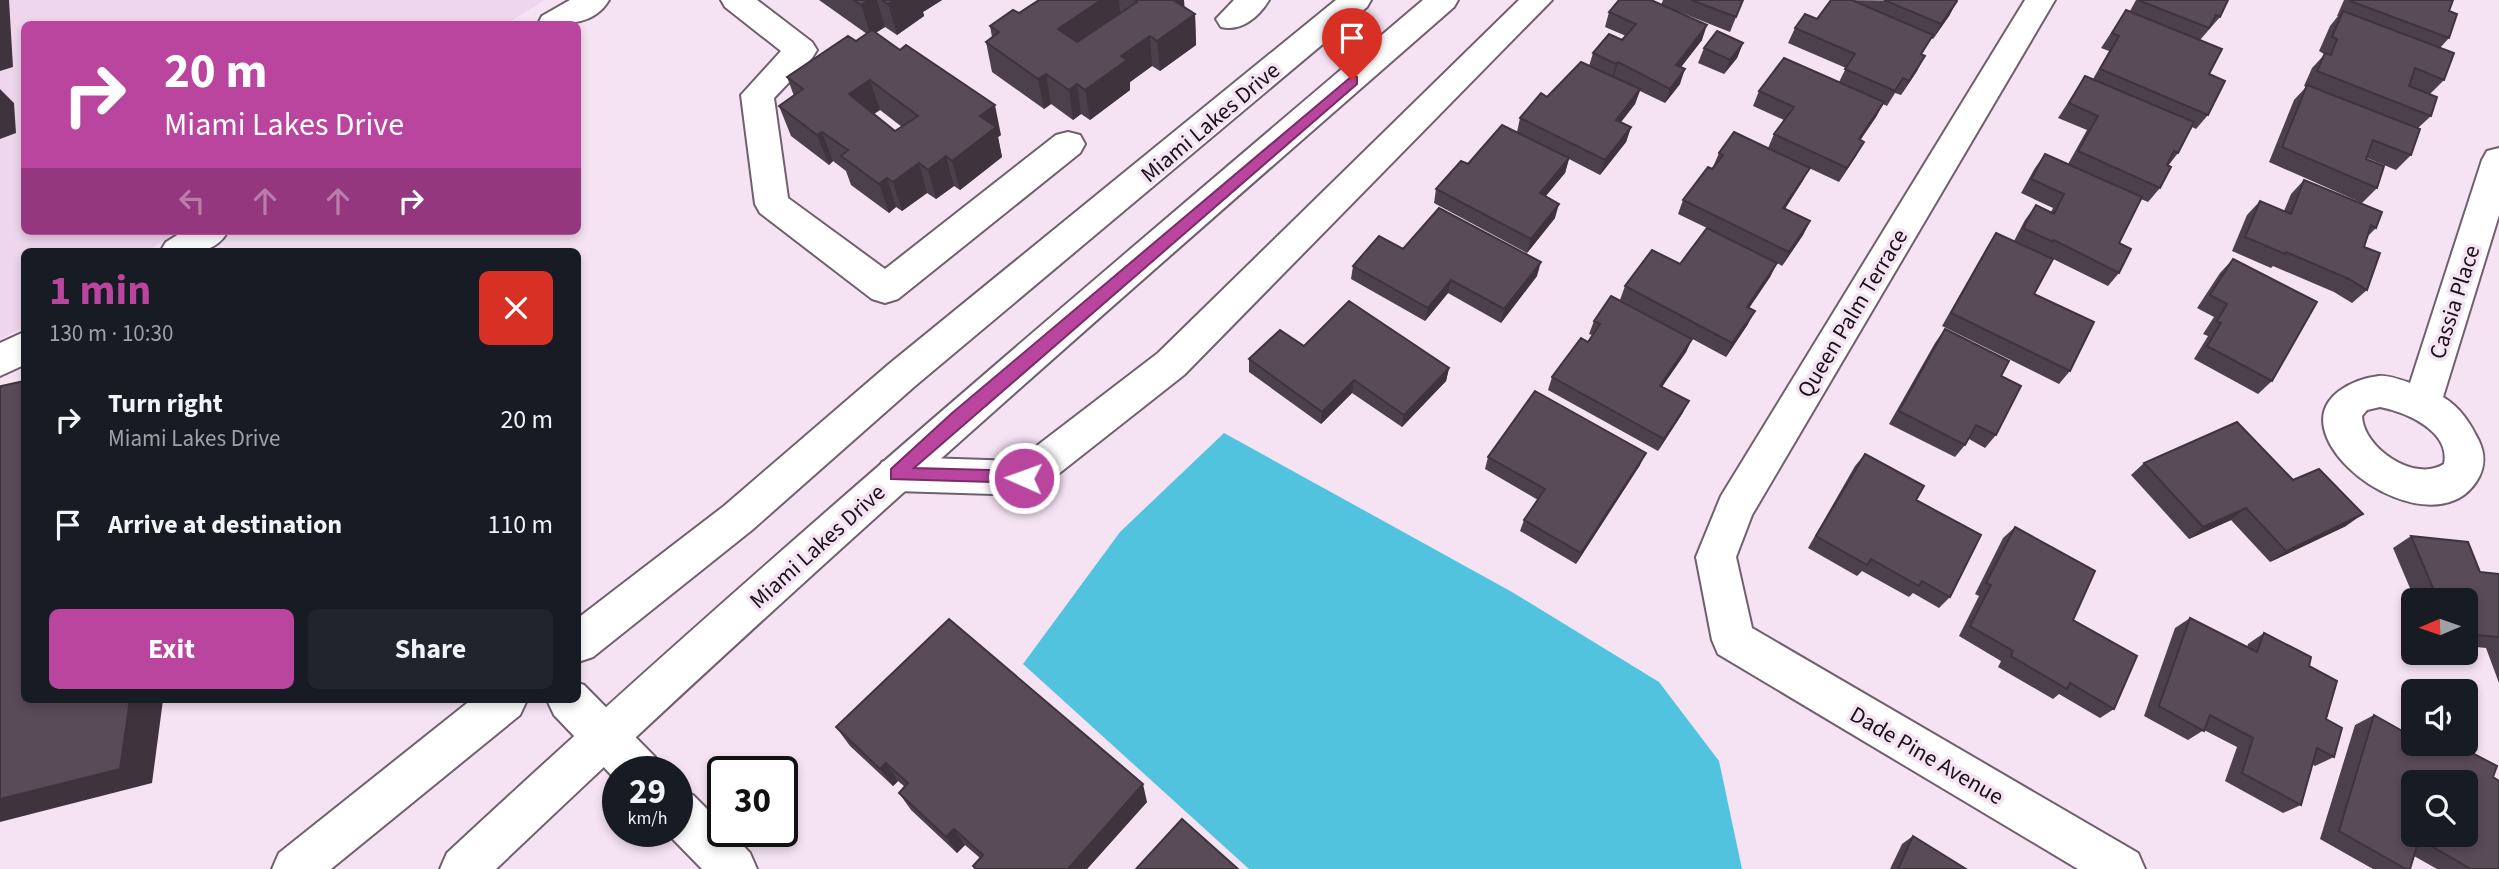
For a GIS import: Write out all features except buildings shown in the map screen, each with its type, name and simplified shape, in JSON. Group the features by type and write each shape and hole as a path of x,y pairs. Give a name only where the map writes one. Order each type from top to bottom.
{"street":[{"path":"558,21 594,0"},
{"name":"Miami Lakes Drive","path":"581,641 738,518 902,375 1356,0"},
{"name":"Miami Lakes Drive","path":"463,869 604,736 896,474 1443,0"},
{"path":"896,474 1024,478 1171,364 1537,0"},
{"name":"Queen Palm Terrace","path":"1732,640 1716,557 1735,508 2040,0"},
{"path":"741,1 801,50 757,95 772,204 885,289 1068,144"},
{"name":"Cassia Place","path":"2422,403 2499,160"},
{"path":"184,248 205,235"},
{"path":"0,361 21,349"},
{"name":"Dade Pine Avenue","path":"1732,640 2122,869"},
{"path":"295,869 501,703"},
{"path":"572,703 623,756"},
{"path":"693,827 734,869"}],"shaded area":[{"path":"0,0 545,0 511,21 21,21 21,235 173,235 152,248 21,248 21,328 0,339"}],"water":[{"path":"1224,433 1512,592 1659,682 1719,761 1742,869 1249,869 1023,664 1120,532"}],"route":[{"path":"1024,478 896,474 957,418 1352,80"}]}
